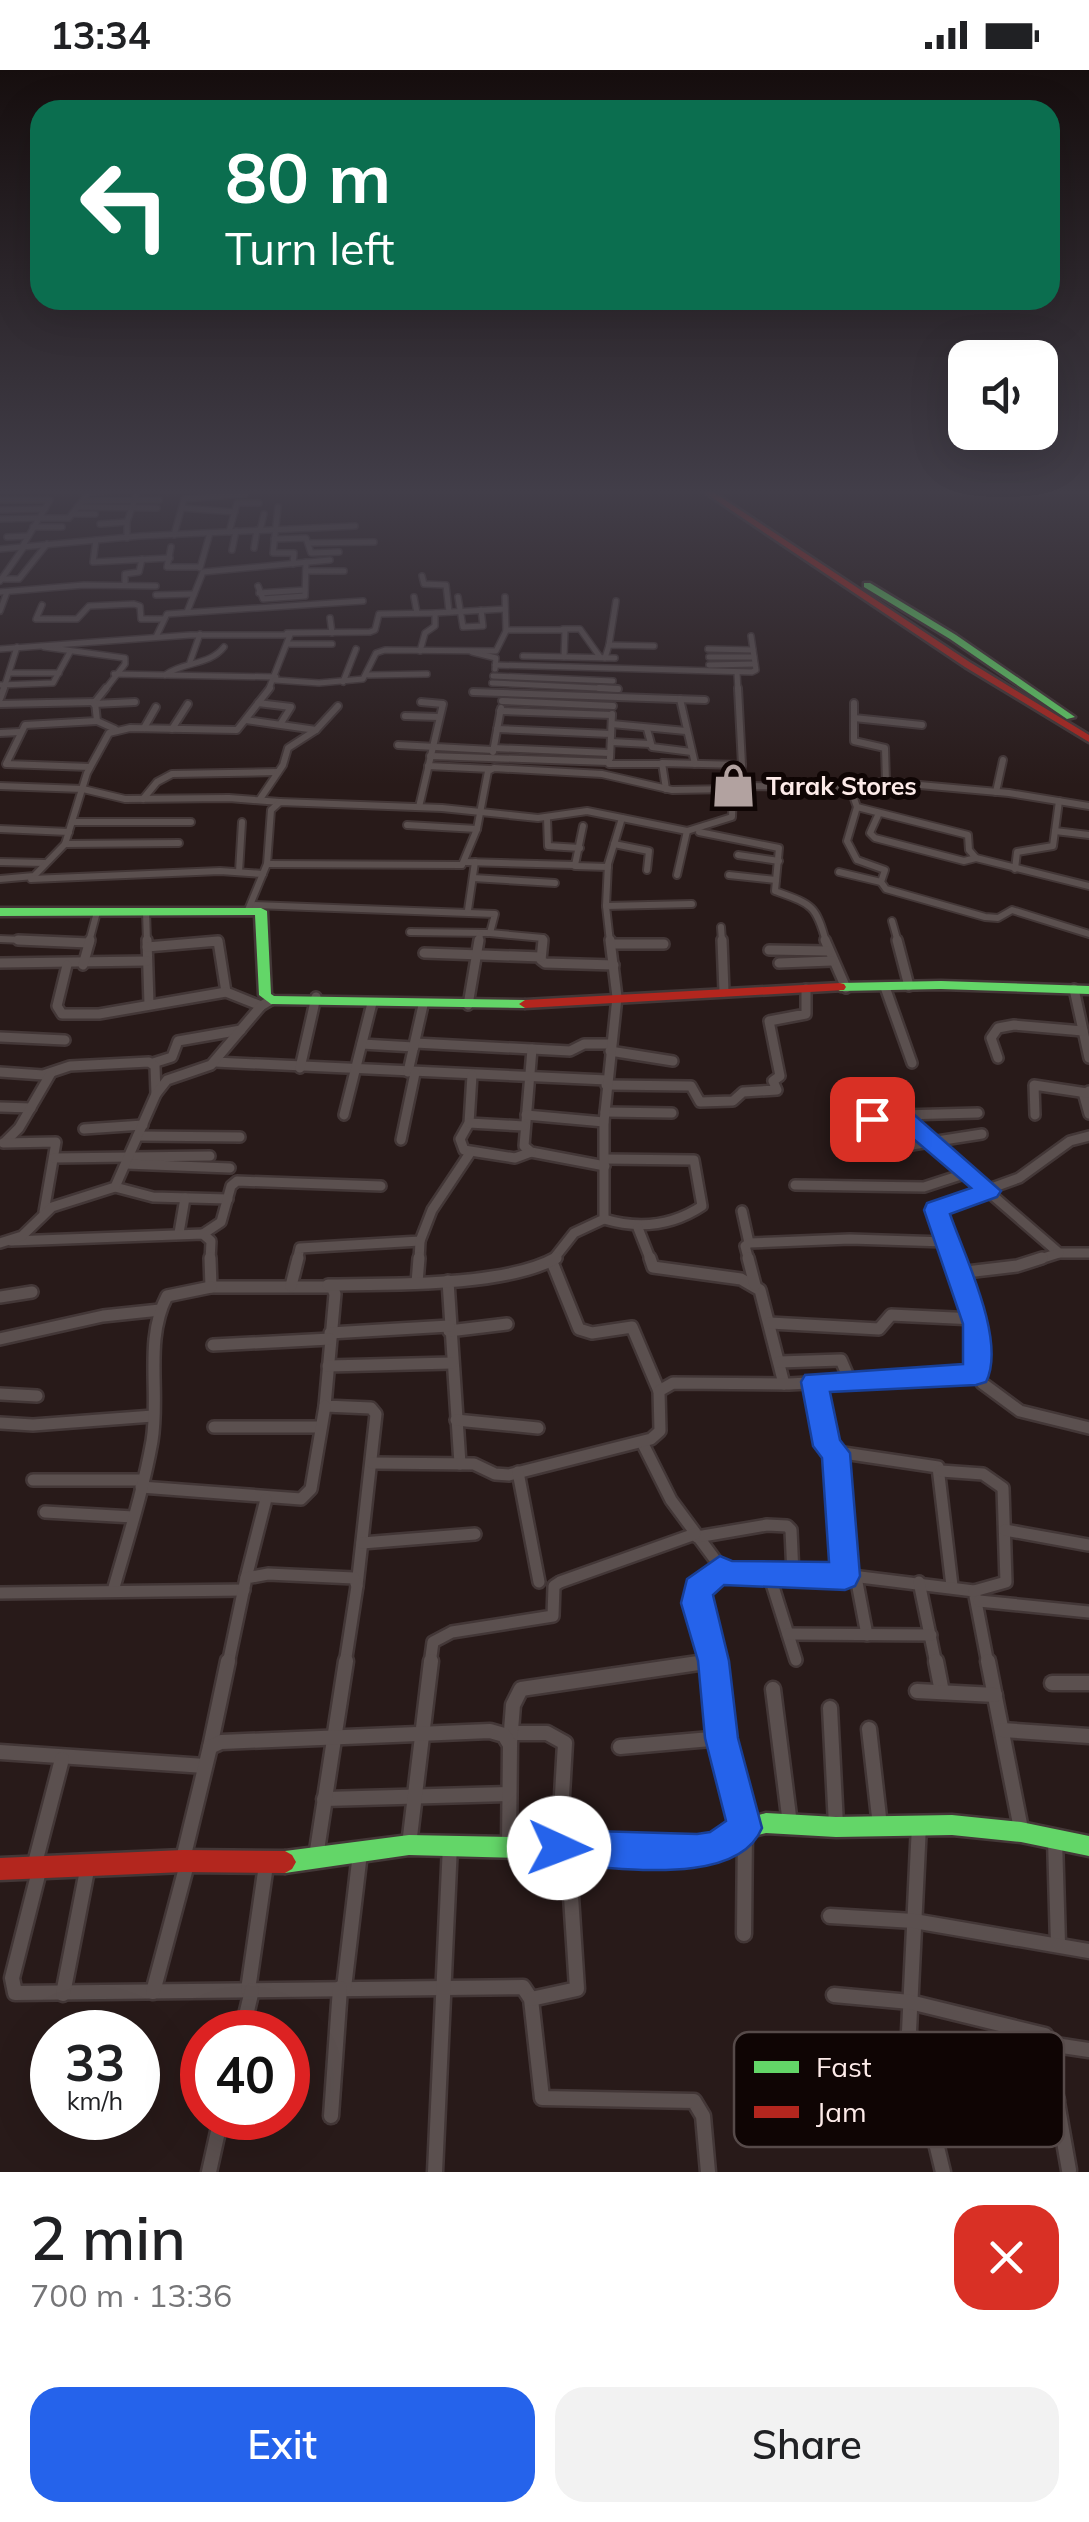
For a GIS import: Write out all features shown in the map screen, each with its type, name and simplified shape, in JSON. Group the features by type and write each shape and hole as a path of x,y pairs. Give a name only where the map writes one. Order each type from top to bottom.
{"street":[{"path":"0,612 4,592 63,588"},
{"path":"126,604 136,588"},
{"path":"149,588 194,594"},
{"path":"187,612 196,588"},
{"path":"305,588 305,596"},
{"path":"446,588 449,612"},
{"path":"852,588 1089,739"},
{"path":"874,588 1089,729"},
{"path":"259,590 267,599 305,596 364,601"},
{"path":"156,636 167,614 305,596"},
{"path":"414,597 416,613"},
{"path":"458,597 462,627 482,627 480,610"},
{"path":"368,676 378,651 497,650 506,630 505,597"},
{"path":"602,658 609,646 616,601"},
{"path":"42,605 36,619 80,618 90,606 126,604 140,605 141,619 163,620"},
{"path":"0,649 156,636 370,632 375,630 379,614 505,609"},
{"path":"420,651 425,632 434,628 437,612"},
{"path":"571,616 602,658"},
{"path":"330,618 332,632"},
{"path":"506,630 578,628"},
{"path":"550,695 566,631 563,630"},
{"path":"90,767 6,764 25,725 97,721 115,729 237,730 275,678 288,644 287,633"},
{"path":"190,662 200,634"},
{"path":"709,661 737,673 755,672 750,636"},
{"path":"708,640 709,661"},
{"path":"288,644 332,644"},
{"path":"36,645 124,658 125,664 95,703 97,721"},
{"path":"609,646 654,646"},
{"path":"165,676 175,666 211,660 224,647"},
{"path":"3,688 17,648"},
{"path":"343,682 356,648"},
{"path":"3,688 56,682 70,652"},
{"path":"472,652 496,658 490,692"},
{"path":"523,656 615,658"},
{"path":"496,665 603,670 754,657"},
{"path":"709,661 754,657"},
{"path":"603,670 613,681 615,701 610,776"},
{"path":"114,674 218,672 343,682 368,676 426,674"},
{"path":"3,688 59,673"},
{"path":"691,831 732,817 742,765 737,673"},
{"path":"492,679 613,681"},
{"path":"552,682 615,701"},
{"path":"3,688 95,703 135,702"},
{"path":"473,692 503,697 615,701 705,700"},
{"path":"503,697 550,695 615,701"},
{"path":"465,862 481,812 503,697"},
{"path":"680,700 696,764"},
{"path":"500,711 615,701"},
{"path":"419,807 443,704 421,702"},
{"path":"258,703 291,707 281,723"},
{"path":"854,703 856,743 885,748 886,782"},
{"path":"172,728 188,704"},
{"path":"260,799 292,744 316,730 338,706"},
{"path":"144,728 156,707"},
{"path":"405,716 439,717"},
{"path":"854,718 922,725"},
{"path":"246,720 316,730"},
{"path":"612,724 686,731"},
{"path":"647,728 650,744"},
{"path":"27,879 65,844 90,767 115,729"},
{"path":"497,729 611,738 692,752"},
{"path":"0,733 20,732"},
{"path":"398,745 432,752 742,765"},
{"path":"0,752 10,752"},
{"path":"996,792 1003,760"},
{"path":"660,764 666,789"},
{"path":"428,766 610,776 666,789 886,782 1089,806"},
{"path":"143,800 156,782 172,774 278,772"},
{"path":"849,784 857,807 847,841 858,860 885,870 882,882"},
{"path":"0,786 83,789 113,798 143,800 260,799 546,818 587,811 772,844 781,851 778,894 810,904 818,912 828,951 846,988"},
{"path":"1015,869 1017,852 1052,846 1059,801"},
{"path":"250,908 267,864 271,810 280,802"},
{"path":"857,807 964,833 976,858"},
{"path":"879,813 870,833 875,838 958,860 976,858 1089,886"},
{"path":"546,818 548,846 580,848"},
{"path":"604,1219 604,1117 617,996 606,906 608,867 622,818"},
{"path":"72,822 192,822"},
{"path":"240,872 242,822"},
{"path":"407,825 477,829"},
{"path":"571,866 578,864 583,826"},
{"path":"0,829 69,832"},
{"path":"677,875 691,831"},
{"path":"1055,831 1089,836"},
{"path":"65,844 179,843"},
{"path":"614,844 649,851 647,870"},
{"path":"738,855 779,861"},
{"path":"0,862 45,863"},
{"path":"267,864 454,866 475,862 608,867"},
{"path":"468,910 475,862"},
{"path":"839,872 882,882 886,888 985,917 998,918 1012,910 1089,934"},
{"path":"0,879 263,874"},
{"path":"729,875 776,880"},
{"path":"473,878 555,883"},
{"path":"606,906 692,904"},
{"path":"250,908 263,915 266,1003"},
{"path":"0,912 250,908 494,912 494,928 485,934 476,955 468,1005"},
{"path":"83,965 97,912"},
{"path":"146,912 149,1004"},
{"path":"892,921 909,986"},
{"path":"720,927 724,992"},
{"path":"410,932 540,936 544,941 541,957 545,963 614,966"},
{"path":"0,939 89,943"},
{"path":"146,947 218,941 226,992"},
{"path":"611,944 664,944"},
{"path":"769,950 828,951"},
{"path":"424,953 541,957"},
{"path":"0,963 83,965 147,961"},
{"path":"779,963 832,961"},
{"path":"67,965 56,1006 62,1014 90,1015 226,992 266,1003 316,997 372,1003 468,1005 974,982 1081,990 1089,1058"},
{"path":"885,987 912,1063"},
{"path":"115,1187 156,1094 174,1076 214,1062 686,1085 693,1088 696,1100 726,1102 738,1100 743,1092 777,1090 769,1022 806,1014 806,989"},
{"path":"300,1068 316,997"},
{"path":"214,1062 266,1003"},
{"path":"344,1115 372,1003"},
{"path":"401,1140 423,1005"},
{"path":"998,1058 991,1038 998,1028 1014,1025 1085,1030"},
{"path":"0,1072 51,1073 79,1065 153,1063 172,1057 178,1041 241,1030"},
{"path":"0,1037 65,1040"},
{"path":"362,1044 570,1051 584,1044 673,1061"},
{"path":"114,1592 141,1484 153,1416 160,1310 167,1296 211,1287 417,1283 533,1270 552,1262 574,1233 604,1219 638,1228 700,1210 697,1163 688,1159 605,1162 531,1152 524,1146 532,1049"},
{"path":"153,1063 156,1094"},
{"path":"2,1144 16,1132 51,1073"},
{"path":"472,1075 470,1123 460,1145 470,1153 521,1158 531,1152"},
{"path":"1035,1115 1034,1085 1088,1092 1084,1099 1089,1114"},
{"path":"0,1107 30,1108"},
{"path":"470,1123 672,1113"},
{"path":"872,1119 978,1113"},
{"path":"900,1115 1058,1253"},
{"path":"84,1128 143,1125"},
{"path":"873,1151 982,1134"},
{"path":"138,1136 240,1137"},
{"path":"1089,1136 1070,1140 1026,1174 936,1210 974,1319 976,1374 1003,1402 1020,1412 1089,1428"},
{"path":"2,1144 56,1142 44,1212"},
{"path":"417,1283 420,1241 432,1210 470,1153"},
{"path":"54,1158 210,1156"},
{"path":"128,1159 230,1168"},
{"path":"795,1185 924,1187 967,1173"},
{"path":"5,1242 203,1234 221,1222 233,1182 244,1180 381,1186"},
{"path":"5,1242 22,1236 44,1212 115,1187 144,1196 228,1199"},
{"path":"178,1233 185,1198"},
{"path":"742,1211 750,1243"},
{"path":"638,1228 653,1267 741,1280 756,1287"},
{"path":"203,1234 211,1242 211,1287"},
{"path":"784,1384 764,1297 756,1287 745,1246 850,1239 946,1242"},
{"path":"291,1286 300,1248 420,1241"},
{"path":"958,1273 1016,1266 1058,1253 1089,1253"},
{"path":"372,1463 480,1465 502,1475 642,1442 660,1430 658,1392 632,1326 590,1334 579,1329 552,1262"},
{"path":"448,1281 460,1464"},
{"path":"34,1480 141,1484 292,1501 307,1496 325,1406 335,1294 326,1285"},
{"path":"0,1297 32,1292"},
{"path":"0,1339 103,1316 160,1310"},
{"path":"770,1323 880,1329 891,1315 974,1319"},
{"path":"213,1344 507,1324"},
{"path":"779,1362 841,1360 850,1381"},
{"path":"328,1366 452,1363"},
{"path":"658,1392 683,1382 784,1384 976,1374"},
{"path":"814,1382 827,1446 836,1453 932,1464 941,1471 983,1474 1000,1483 1005,1496 1006,1582 977,1596"},
{"path":"0,1394 36,1396"},
{"path":"316,1860 358,1586 376,1414 371,1408 325,1406"},
{"path":"0,1423 33,1425 153,1416"},
{"path":"456,1420 538,1428"},
{"path":"214,1427 322,1427"},
{"path":"642,1442 664,1490 720,1570 732,1574 850,1576 919,1582 952,1586 977,1596 1089,1612"},
{"path":"836,1453 850,1576 867,1635"},
{"path":"941,1471 952,1586"},
{"path":"518,1472 540,1582"},
{"path":"153,1992 266,1498"},
{"path":"45,1512 133,1517"},
{"path":"409,1845 429,1653 442,1635 553,1616 554,1586 560,1582 696,1536 767,1525 787,1526 792,1530 794,1575"},
{"path":"1006,1530 1088,1545"},
{"path":"362,1542 475,1534"},
{"path":"720,1570 696,1595 714,1661 722,1738 744,1828 744,1934"},
{"path":"0,1593 114,1592 245,1584 268,1574 354,1578 358,1586"},
{"path":"770,1574 796,1660"},
{"path":"919,1582 942,1692"},
{"path":"977,1596 1021,1832"},
{"path":"788,1634 931,1635"},
{"path":"508,1846 510,1739 513,1705 521,1689 714,1661"},
{"path":"1052,1683 1089,1684"},
{"path":"773,1689 790,1824"},
{"path":"917,1691 995,1694"},
{"path":"830,1708 836,1827"},
{"path":"869,1730 880,1826"},
{"path":"1002,1730 1089,1736"},
{"path":"210,1747 221,1742 490,1731 510,1739"},
{"path":"510,1739 544,1732 559,1736 565,1743 564,1848 577,1990 531,1999"},
{"path":"620,1747 722,1738"},
{"path":"0,1752 204,1766"},
{"path":"62,1758 6,1978 15,1993 515,1985 528,1991 531,1999 542,2098 694,2101 704,2116 708,2172"},
{"path":"324,1799 509,1794"},
{"path":"0,1868 185,1862 266,1865 409,1845 697,1852 716,1848 744,1828 790,1824 919,1825 1021,1832 1089,1846"},
{"path":"911,2032 919,1825"},
{"path":"1055,1840 1058,1944"},
{"path":"435,2172 450,1845"},
{"path":"331,2116 342,1988 360,1854"},
{"path":"64,1994 88,1865"},
{"path":"246,2010 266,1865"},
{"path":"830,1916 914,1921 1089,1951"},
{"path":"834,1995 910,2002 1034,2032"},
{"path":"1064,2046 1089,2050"},
{"path":"208,2172 216,2140"},
{"path":"1064,2141 1069,2170"},
{"path":"937,2147 943,2172"}],"traffic: fast":[{"path":"872,588 953,637 1070,717"},
{"path":"0,912 261,911 265,995 271,1000 525,1004"},
{"path":"840,987 941,985 1089,990"},
{"path":"285,1862 409,1845 697,1852 716,1848 745,1828 766,1823 836,1827 952,1825 1021,1832 1089,1846"}],"traffic: jam":[{"path":"852,588 1089,739"},
{"path":"525,1004 840,987"},
{"path":"0,1869 183,1861 285,1862"}],"place":[{"name":"Tarak Stores","path":"733,786"}],"route":[{"path":"559,1848 697,1852 734,1839 744,1828 722,1738 714,1661 697,1603 698,1588 720,1570 732,1574 845,1576 836,1453 827,1446 814,1382 976,1374 976,1324 936,1210 989,1191 900,1115 872,1119"}]}
